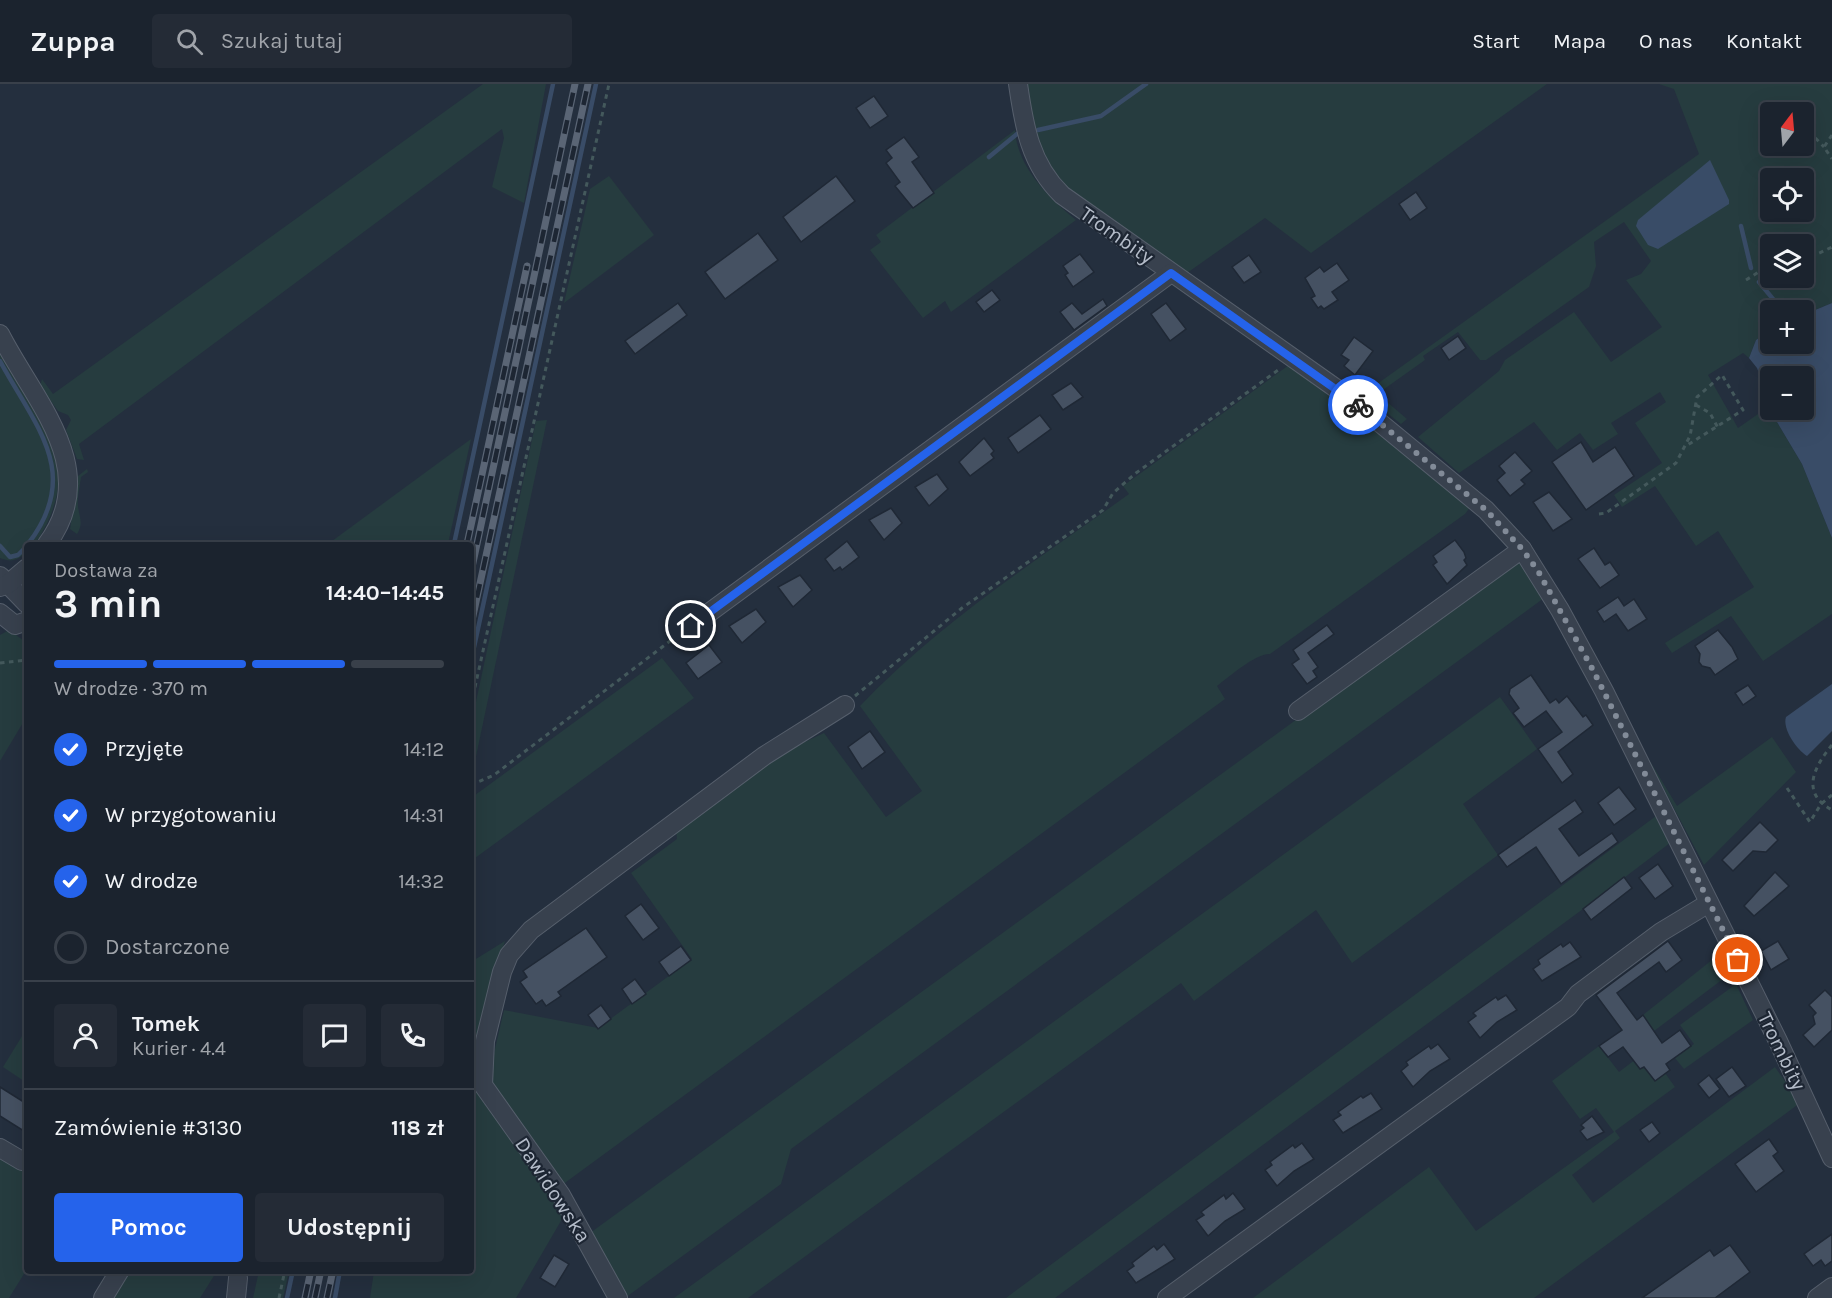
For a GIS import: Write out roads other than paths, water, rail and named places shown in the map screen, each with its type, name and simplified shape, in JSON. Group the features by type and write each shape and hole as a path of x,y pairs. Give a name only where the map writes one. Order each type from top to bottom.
{"street":[{"name":"Trombity","path":"1018,84 1023,125 1040,170 1050,183 1078,208 1351,399 1486,510 1522,549 1544,581 1593,670 1832,1158"},
{"path":"691,626 1171,273"},
{"path":"0,334 49,419 68,468 67,506 61,522 48,542"},
{"path":"1298,711 1522,549"},
{"path":"24,570 3,582 24,601"},
{"path":"0,613 15,626 24,624"},
{"name":"Dawidowska","path":"618,1298 561,1195 483,1085 485,1041 502,972 509,955 528,932 764,756 845,705"},
{"path":"1167,1298 1568,1007 1578,994 1661,932 1709,903"},
{"path":"0,1148 21,1161"},
{"path":"103,1298 118,1274"},
{"path":"236,1298 238,1278"},
{"path":"1818,1298 1832,1287"}],"water":[{"path":"1710,160 1729,204 1658,249 1648,245 1636,226 1638,220"},
{"path":"1832,303 1832,538 1802,464 1776,420 1814,420 1814,366 1760,366 1760,376 1749,358 1756,340 1760,337 1760,354 1814,354 1814,310"},
{"path":"1832,684 1832,731 1807,756 1791,739 1786,727 1786,717"}],"waterway":[{"path":"454,542 553,84"},
{"path":"474,647 596,84"},
{"path":"1038,130 1101,116 1146,84"},
{"path":"989,157 1017,134"},
{"path":"1741,226 1751,268"},
{"path":"1759,282 1774,300"},
{"path":"0,361 39,429 48,450 53,472 52,495 44,518 29,542"},
{"path":"0,546 10,557 18,555 24,549"},
{"path":"287,1298 292,1274"},
{"path":"335,1298 339,1274"}],"railway":[{"path":"474,558 575,84"},
{"path":"474,611 588,84"},
{"path":"467,542 527,266"},
{"path":"305,1298 310,1274"},
{"path":"315,1298 320,1274"},
{"path":"327,1298 332,1274"}]}
